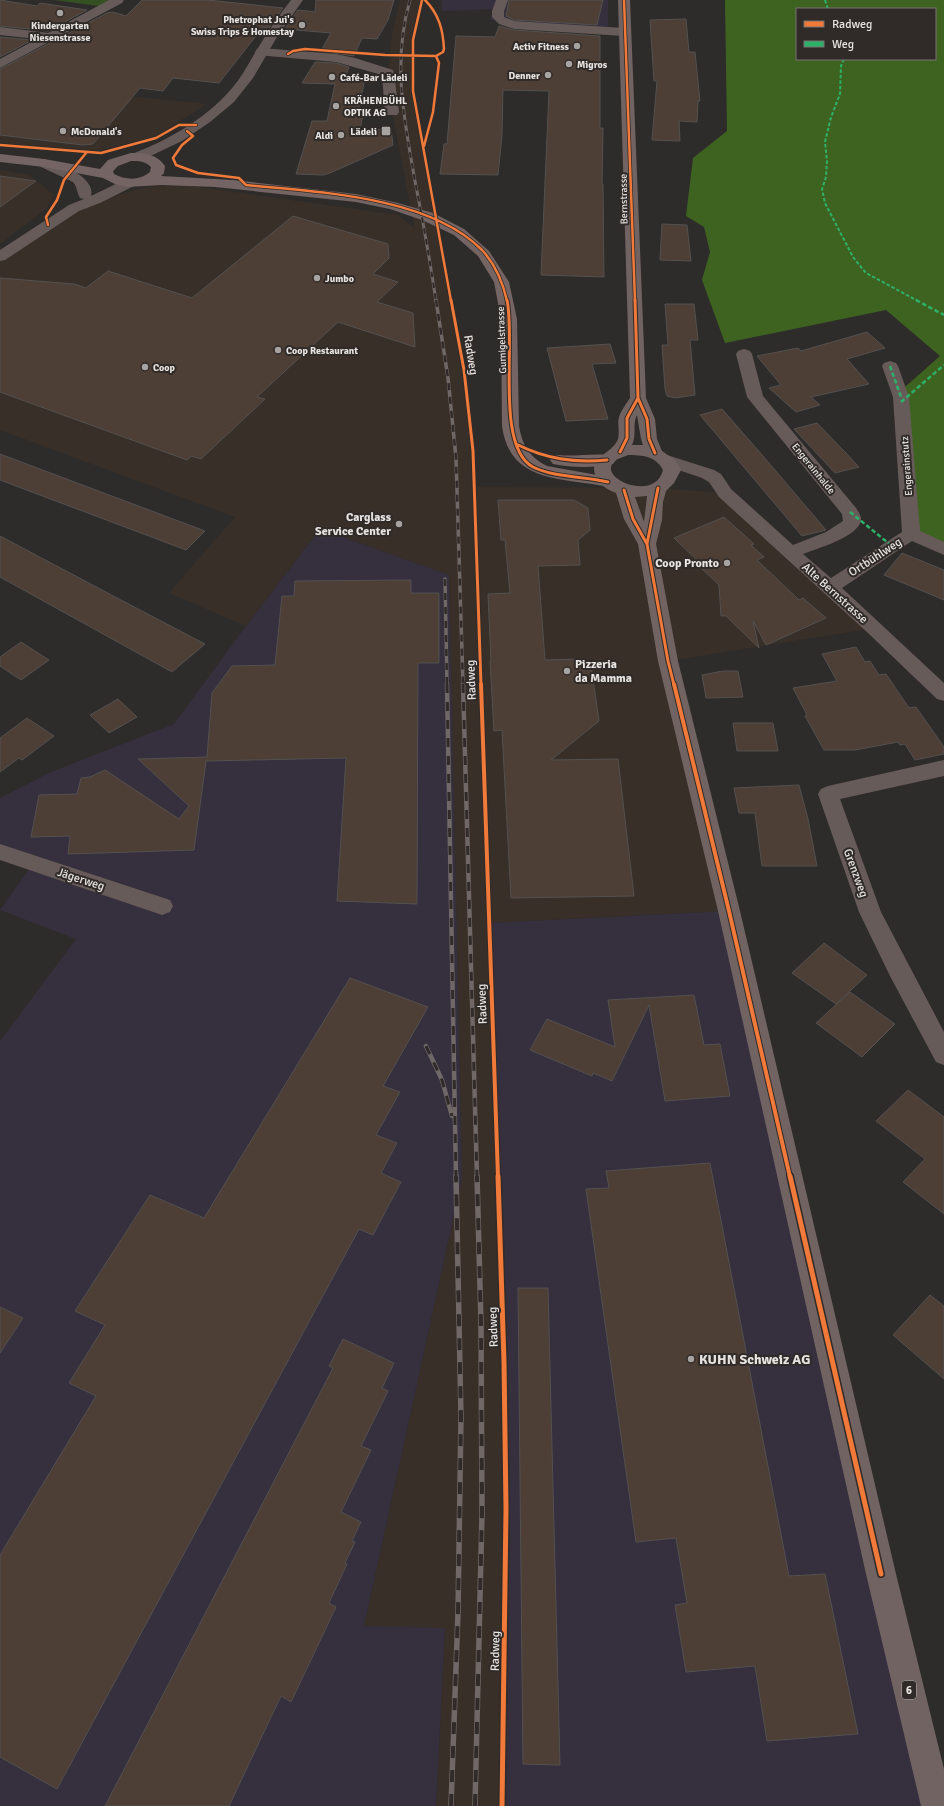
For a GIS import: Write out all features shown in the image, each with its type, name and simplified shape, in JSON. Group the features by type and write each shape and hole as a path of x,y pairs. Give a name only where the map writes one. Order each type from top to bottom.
{"main road":[{"name":"Bernstrasse","path":"624,0 638,398 647,419 649,439 661,457"},
{"path":"44,163 92,164 115,162 137,157"},
{"name":"Gurnigelstrasse","path":"137,157 149,159 158,166 205,181"},
{"path":"0,158 44,163 107,176 115,180 129,183"},
{"path":"107,176 107,169 115,162"},
{"path":"144,181 157,174 158,166"},
{"name":"Gurnigelstrasse","path":"129,183 144,181 205,181 334,195 382,203 415,212 439,221 473,243 491,261 500,276 505,291 510,320 510,420 512,435 519,453 527,463 536,467 608,482"},
{"path":"516,444 531,452 561,460 578,462 613,456 638,450 661,457 672,470 663,484 644,492 624,490 608,482 601,470 613,456 626,438 627,418 638,398"},
{"name":"6","path":"647,544 653,520 654,502 663,484"},
{"name":"6","path":"624,490 633,519 647,544 668,661 729,911 881,1574 937,1806"}],"street":[{"path":"0,64 118,0"},
{"path":"137,157 176,138 214,112 232,96 254,66 261,52 297,0"},
{"path":"502,0 497,15 501,22 529,27 624,32"},
{"path":"0,31 50,38"},
{"path":"261,52 336,58 351,61 388,73 392,112"},
{"path":"158,166 176,138"},
{"path":"44,163 78,179 82,183 86,195"},
{"path":"74,208 107,176"},
{"path":"0,257 74,208 95,200 129,183"},
{"name":"Engerainhalde","path":"744,354 755,397 850,512 853,518 852,523 842,530 790,552"},
{"name":"Engerainstutz","path":"890,366 901,397 911,534"},
{"name":"Alte Bernstrasse","path":"661,457 715,478 725,493 944,694"},
{"name":"Alte Bernstrasse","path":"663,484 692,480 725,493"},
{"name":"Ortbühlweg","path":"829,588 911,534 944,549"},
{"name":"Grenzweg","path":"944,768 828,794 870,912 898,969 944,1055"},
{"name":"Jägerweg","path":"0,852 162,906"}],"shaded area":[{"path":"400,0 422,0 413,40 413,91 464,370 472,432 474,487 658,488 725,493 875,628 668,661 729,911 490,923 504,1362 506,1621 502,1806 436,1806 445,1629 364,1626 462,1178 449,575 320,529 246,626 169,593 235,517 0,430 0,257 74,208 146,187 185,185 398,215 415,229 392,112 388,73 392,34"},
{"path":"441,0 608,0 608,28 490,20 494,9 442,11"},
{"path":"0,79 129,96 207,104 153,138 101,150 90,151 9,144 0,142"},
{"path":"0,170 29,175 54,195 47,208 0,244"},
{"path":"320,529 449,575 462,1178 364,1626 445,1628 436,1806 0,1806 0,1041 76,939 0,910 33,863 0,850 0,798 51,772 174,724"},
{"path":"729,911 937,1806 502,1806 506,1621 504,1362 490,923"}],"green space":[{"path":"54,0 111,0 98,6"},
{"path":"725,0 944,0 944,543 917,532 905,387 940,356 886,310 725,343 702,280 710,252 704,227 686,216 693,158 727,131"}],"building":[{"path":"0,0 37,6 40,3 87,10 48,31 0,26"},
{"path":"142,0 208,0 283,8 269,28 263,27 219,83 173,78 163,91 140,88 93,144 83,145 0,135 0,69 107,13 113,12 126,16"},
{"path":"316,0 394,0 388,20 377,39 362,38 354,56 321,51 331,33 285,29 298,10 315,12"},
{"path":"509,0 603,0 597,25 514,20 506,16"},
{"path":"686,19 689,52 695,52 700,101 698,101 697,122 679,121 680,141 652,140 657,81 654,81 650,20"},
{"path":"499,26 514,30 600,36 600,128 603,128 602,184 604,277 541,275 549,91 503,90 502,136 498,175 440,174 444,144 447,144 456,36 495,37"},
{"path":"0,37 32,40 0,57"},
{"path":"315,62 336,63 349,67 345,78 365,79 358,111 363,114 360,130 391,129 393,145 330,173 323,175 296,174 312,121 327,121 335,84 302,83"},
{"path":"0,176 36,181 0,207"},
{"name":"Coop","path":"293,216 388,244 389,258 373,274 398,282 377,302 413,313 415,347 338,322 257,397 265,399 201,459 191,456 187,460 0,392 0,278 74,284 86,288 108,271 192,298"},
{"path":"662,224 687,225 691,261 660,260"},
{"path":"665,304 694,304 698,340 690,340 695,395 675,398 667,396 665,389 662,345 668,345"},
{"path":"867,332 885,348 847,359 869,384 811,397 820,405 796,412 769,388 781,385 757,356 798,348 801,351"},
{"path":"610,344 616,363 592,364 608,419 566,421 547,348"},
{"path":"722,409 826,530 802,536 700,415"},
{"path":"817,423 859,467 835,473 794,429"},
{"path":"0,454 205,531 186,550 0,480"},
{"path":"498,500 574,500 588,508 590,530 578,540 580,565 538,566 545,660 580,659 591,666 599,721 551,760 618,759 634,896 511,898 502,730 494,731 490,661 488,594 510,593 505,540 501,540"},
{"path":"724,517 754,544 751,545 764,557 757,560 799,600 803,598 826,618 766,645 753,621 759,648 726,616 721,616 719,585 698,565 701,564 674,538"},
{"path":"0,536 205,644 172,672 0,577"},
{"path":"902,553 944,570 944,600 884,575"},
{"path":"411,580 411,593 439,593 439,663 418,663 417,904 337,901 346,758 206,761 194,850 68,854 70,836 31,837 39,795 77,794 81,778 90,777 105,770 179,819 189,806 138,759 207,757 212,693 232,666 275,665 282,596 294,596 295,581"},
{"path":"21,642 49,660 21,680 0,666 0,657"},
{"path":"856,647 865,662 870,661 879,675 886,674 909,708 916,707 944,747 944,754 915,760 905,744 900,745 898,742 855,750 824,750 805,716 807,715 793,688 837,681 822,654"},
{"path":"723,671 738,671 743,697 706,698 702,675"},
{"path":"118,699 137,717 109,733 90,715"},
{"path":"27,718 54,736 22,760 19,758 0,772 0,738"},
{"path":"733,723 773,723 778,751 737,751"},
{"path":"799,785 808,819 817,866 762,866 755,813 739,813 734,788"},
{"path":"824,943 867,975 836,1004 792,973"},
{"path":"350,978 428,1007 383,1086 400,1092 376,1135 397,1143 381,1173 401,1182 373,1235 359,1229 57,1789 0,1757 0,1555 96,1396 69,1383 105,1325 75,1311 150,1195 204,1218"},
{"path":"850,992 895,1024 862,1057 816,1023"},
{"path":"694,995 704,1045 720,1044 730,1096 665,1101 649,1005 612,1081 593,1073 592,1076 530,1050 547,1019 615,1047 608,1000"},
{"path":"908,1090 944,1117 944,1214 903,1182 925,1159 876,1121"},
{"path":"710,1163 789,1576 825,1574 858,1734 767,1741 755,1666 686,1672 675,1605 687,1603 676,1538 636,1542 586,1189 609,1188 606,1171"},
{"path":"518,1288 548,1288 560,1765 523,1764"},
{"path":"930,1295 944,1306 944,1379 893,1335"},
{"path":"0,1307 23,1318 0,1353"},
{"path":"343,1339 394,1363 382,1388 388,1391 361,1446 371,1450 341,1512 361,1522 352,1541 355,1542 345,1563 347,1564 329,1603 336,1607 291,1702 281,1696 229,1806 105,1806 333,1368 329,1366"}],"railway":[{"path":"410,0 402,46 402,90 407,135 436,301"},
{"path":"436,300 448,378 456,458 463,685"},
{"path":"445,579 447,685"},
{"path":"447,684 456,1177"},
{"path":"463,684 477,1177"},
{"path":"426,1046 442,1080 452,1116"},
{"path":"451,1806 458,1613 461,1417 456,1176"},
{"path":"475,1806 482,1514 481,1323 477,1176"}],"marked path":[{"path":"825,0 828,8"},
{"path":"844,60 841,66 840,94 831,117 825,142 827,161 826,177 822,189 825,203 853,257 866,273 944,315"},
{"path":"901,402 944,365"},
{"path":"890,366 901,397"},
{"path":"850,512 892,546"}],"cycle path":[{"name":"Radweg","path":"422,0 413,40 413,91 464,370 473,451 504,1362 506,1509 502,1806"},
{"path":"288,54 293,51 305,49 385,55 436,56 443,52 444,49 442,29 434,10 425,0"},
{"path":"624,0 638,398 647,419 649,439 655,453"},
{"path":"424,146 433,112 439,63 436,56"},
{"path":"0,145 101,153 156,138 179,125 196,125"},
{"path":"187,131 193,136 182,145 173,158 176,165 188,170 198,173 239,178 246,185 350,197 388,204 424,215 456,230 482,250 500,277 508,303 511,333 510,419 513,438 520,455 533,467 542,470 608,482"},
{"path":"48,225 46,217 57,200 64,180 86,153"},
{"path":"620,452 627,438 627,418 638,398"},
{"path":"516,444 538,454 560,460 607,460"},
{"path":"647,544 653,520 654,502 658,488"},
{"path":"624,490 633,519 647,544 668,661 729,911 881,1574"}],"place":[{"name":"Kindergarten Niesenstrasse","path":"60,13"},
{"name":"Phetrophat Jui's Swiss Trips & Homestay","path":"302,25"},
{"name":"Activ Fitness","path":"577,46"},
{"name":"Migros","path":"569,64"},
{"name":"Denner","path":"548,75"},
{"name":"Café-Bar Lädeli","path":"332,77"},
{"name":"KRÄHENBÜHL OPTIK AG","path":"336,106"},
{"name":"McDonald's","path":"63,131"},
{"name":"Lädeli","path":"386,131"},
{"name":"Aldi","path":"341,135"},
{"name":"Jumbo","path":"317,278"},
{"name":"Coop Restaurant","path":"278,350"},
{"name":"Coop","path":"145,367"},
{"name":"Carglass Service Center","path":"399,524"},
{"name":"Coop Pronto","path":"727,563"},
{"name":"Pizzeria da Mamma","path":"567,671"},
{"name":"KUHN Schweiz AG","path":"691,1359"}]}
